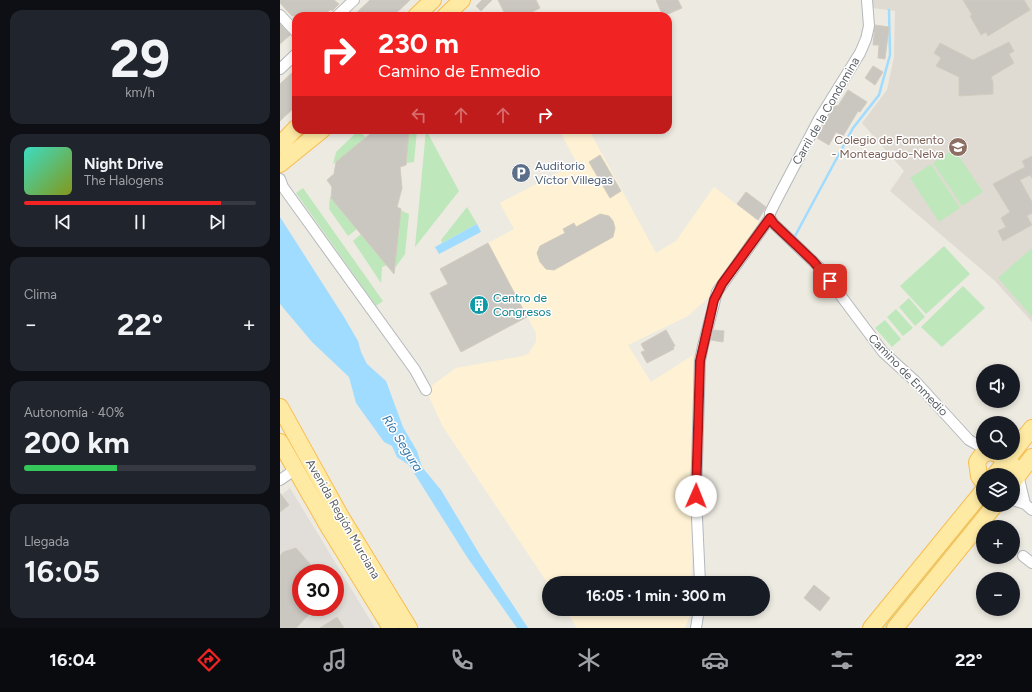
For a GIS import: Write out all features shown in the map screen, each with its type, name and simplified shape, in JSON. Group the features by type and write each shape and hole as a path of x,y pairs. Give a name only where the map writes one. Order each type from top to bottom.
{"main road":[{"path":"420,12 433,0"},
{"path":"449,12 462,0"},
{"path":"280,145 292,132"},
{"path":"280,164 317,134"},
{"name":"Avenida Región Murciana","path":"280,407 341,518 409,628"},
{"path":"1020,440 1032,428"},
{"name":"Avenida Región Murciana","path":"280,442 391,628"},
{"path":"1020,473 1032,457"},
{"path":"871,628 976,500"},
{"path":"895,628 989,512"}],"street":[{"path":"341,12 354,0"},
{"path":"446,12 451,0"},
{"name":"Carril de la Condomina","path":"700,576 696,496 700,361 717,292 770,218 770,213 819,119 860,53 866,40 869,26 867,0"},
{"path":"280,15 292,28"},
{"path":"280,69 292,58"},
{"path":"306,144 312,134"},
{"path":"280,179 283,187 415,370 426,390"},
{"name":"Camino de Enmedio","path":"770,218 774,224 820,268 883,352 916,381 969,440"},
{"path":"969,440 976,448"},
{"path":"969,440 976,448"},
{"path":"280,480 296,469"},
{"path":"1020,488 1028,507"},
{"path":"1023,556 1032,563"},
{"path":"696,628 697,616"}],"shaded area":[{"name":"Colegio de Fomento - Monteagudo-Nelva","path":"872,0 1032,0 1032,322 995,281 890,191 904,171 862,123 887,90 894,57 895,11 873,8"},
{"path":"561,134 591,134 656,253 676,241 714,187 762,224 709,297 688,316 628,345 651,382 693,355 693,541 691,576 543,576 443,427 426,390 456,368 523,356 529,353 536,342 536,333 488,243 514,229 500,203 577,163"},
{"path":"290,488 336,564 292,564 292,616 344,616 344,577 375,628 280,628 280,496"},
{"path":"569,616 689,616 685,628 577,628"}],"green space":[{"path":"355,134 362,134 366,138 333,164 336,152"},
{"path":"409,134 417,134 414,162 406,163"},
{"path":"426,134 428,134 459,191 415,247"},
{"path":"954,149 983,192 962,206 933,163"},
{"path":"931,164 960,208 939,222 910,178"},
{"path":"303,188 383,301 376,306 296,193"},
{"path":"330,197 357,229 348,236 329,209"},
{"path":"467,207 477,224 442,243 441,240"},
{"path":"400,210 409,214 405,254 395,268"},
{"path":"361,234 387,265 382,267 381,283 353,241"},
{"path":"944,246 970,274 926,314 900,286"},
{"path":"1032,248 1032,317 998,278"},
{"path":"963,286 985,308 942,347 921,327"},
{"path":"909,298 925,317 915,326 899,307"},
{"path":"896,309 913,328 903,336 887,317"},
{"path":"885,320 901,339 892,347 875,328"},
{"path":"976,509 976,512 981,512 886,628 878,628"}],"water":[{"name":"Río Segura","path":"280,217 344,317 358,341 361,352 367,364 386,381 403,427 417,451 422,467 441,490 480,555 528,628 517,628 467,557 409,465 397,457 392,446 384,442 356,403 349,377 312,342 280,304"},
{"path":"477,224 481,232 439,254 435,247"}],"building":[{"path":"280,0 334,0 339,4 332,11 331,9 328,12 292,12 292,16 280,3"},
{"path":"370,0 410,0 397,12 357,12"},
{"path":"482,0 492,0 481,11 476,6"},
{"path":"498,0 536,0 540,8 532,12 504,12"},
{"path":"656,0 678,0 682,8 672,12 661,12"},
{"path":"963,0 1024,0 1030,10 988,36 986,32 981,35"},
{"path":"280,24 290,35 280,44"},
{"path":"875,25 889,27 885,59 878,58 879,45 873,45"},
{"path":"1009,42 1014,51 1009,54 1014,63 991,77 993,82 993,94 959,96 959,77 936,66 941,58 934,53 940,43 973,60"},
{"path":"873,66 883,72 875,85 865,78"},
{"path":"292,73 292,110 280,121 280,84"},
{"path":"848,90 867,102 860,112 858,111 843,136 836,132 829,145 817,138 835,105 838,106"},
{"path":"370,134 409,134 406,165 400,167 402,188 397,207 401,209 394,274 331,198 332,187 327,180 334,174 336,162"},
{"path":"600,155 621,191 610,198 589,162"},
{"path":"1032,156 1032,178 1030,175 1020,180 1032,202 1032,213 1027,216 1032,225 1003,241 998,231 1006,227 1001,218 1010,212 993,184 1025,167 1022,161"},
{"path":"746,192 766,207 758,220 737,204"},
{"path":"600,214 609,216 613,221 615,228 613,237 554,270 546,269 540,262 537,253 540,246 565,233 563,229 574,223 576,227"},
{"name":"Centro de Congresos","path":"488,243 527,317 461,352 430,293 448,284 440,269"},
{"path":"666,330 675,346 673,347 674,349 647,363 641,352 645,351 641,344"},
{"path":"714,330 724,331 723,342 711,340"},
{"path":"280,493 289,505 280,512"},
{"path":"296,548 310,564 292,564 292,616 307,616 296,628 280,628 280,556 283,552"},
{"path":"814,585 830,598 820,611 804,598"},
{"path":"337,617 344,628 320,628"}],"waterway":[{"path":"795,236 853,128 879,95 890,55 889,10"}],"place":[{"name":"Colegio de Fomento - Monteagudo-Nelva","path":"958,147"},
{"name":"Auditorio Víctor Villegas","path":"521,173"},
{"name":"Centro de Congresos","path":"479,305"}],"route":[{"path":"696,496 700,361 705,335 717,292 729,273 770,218 771,221 820,268 830,281"}]}
